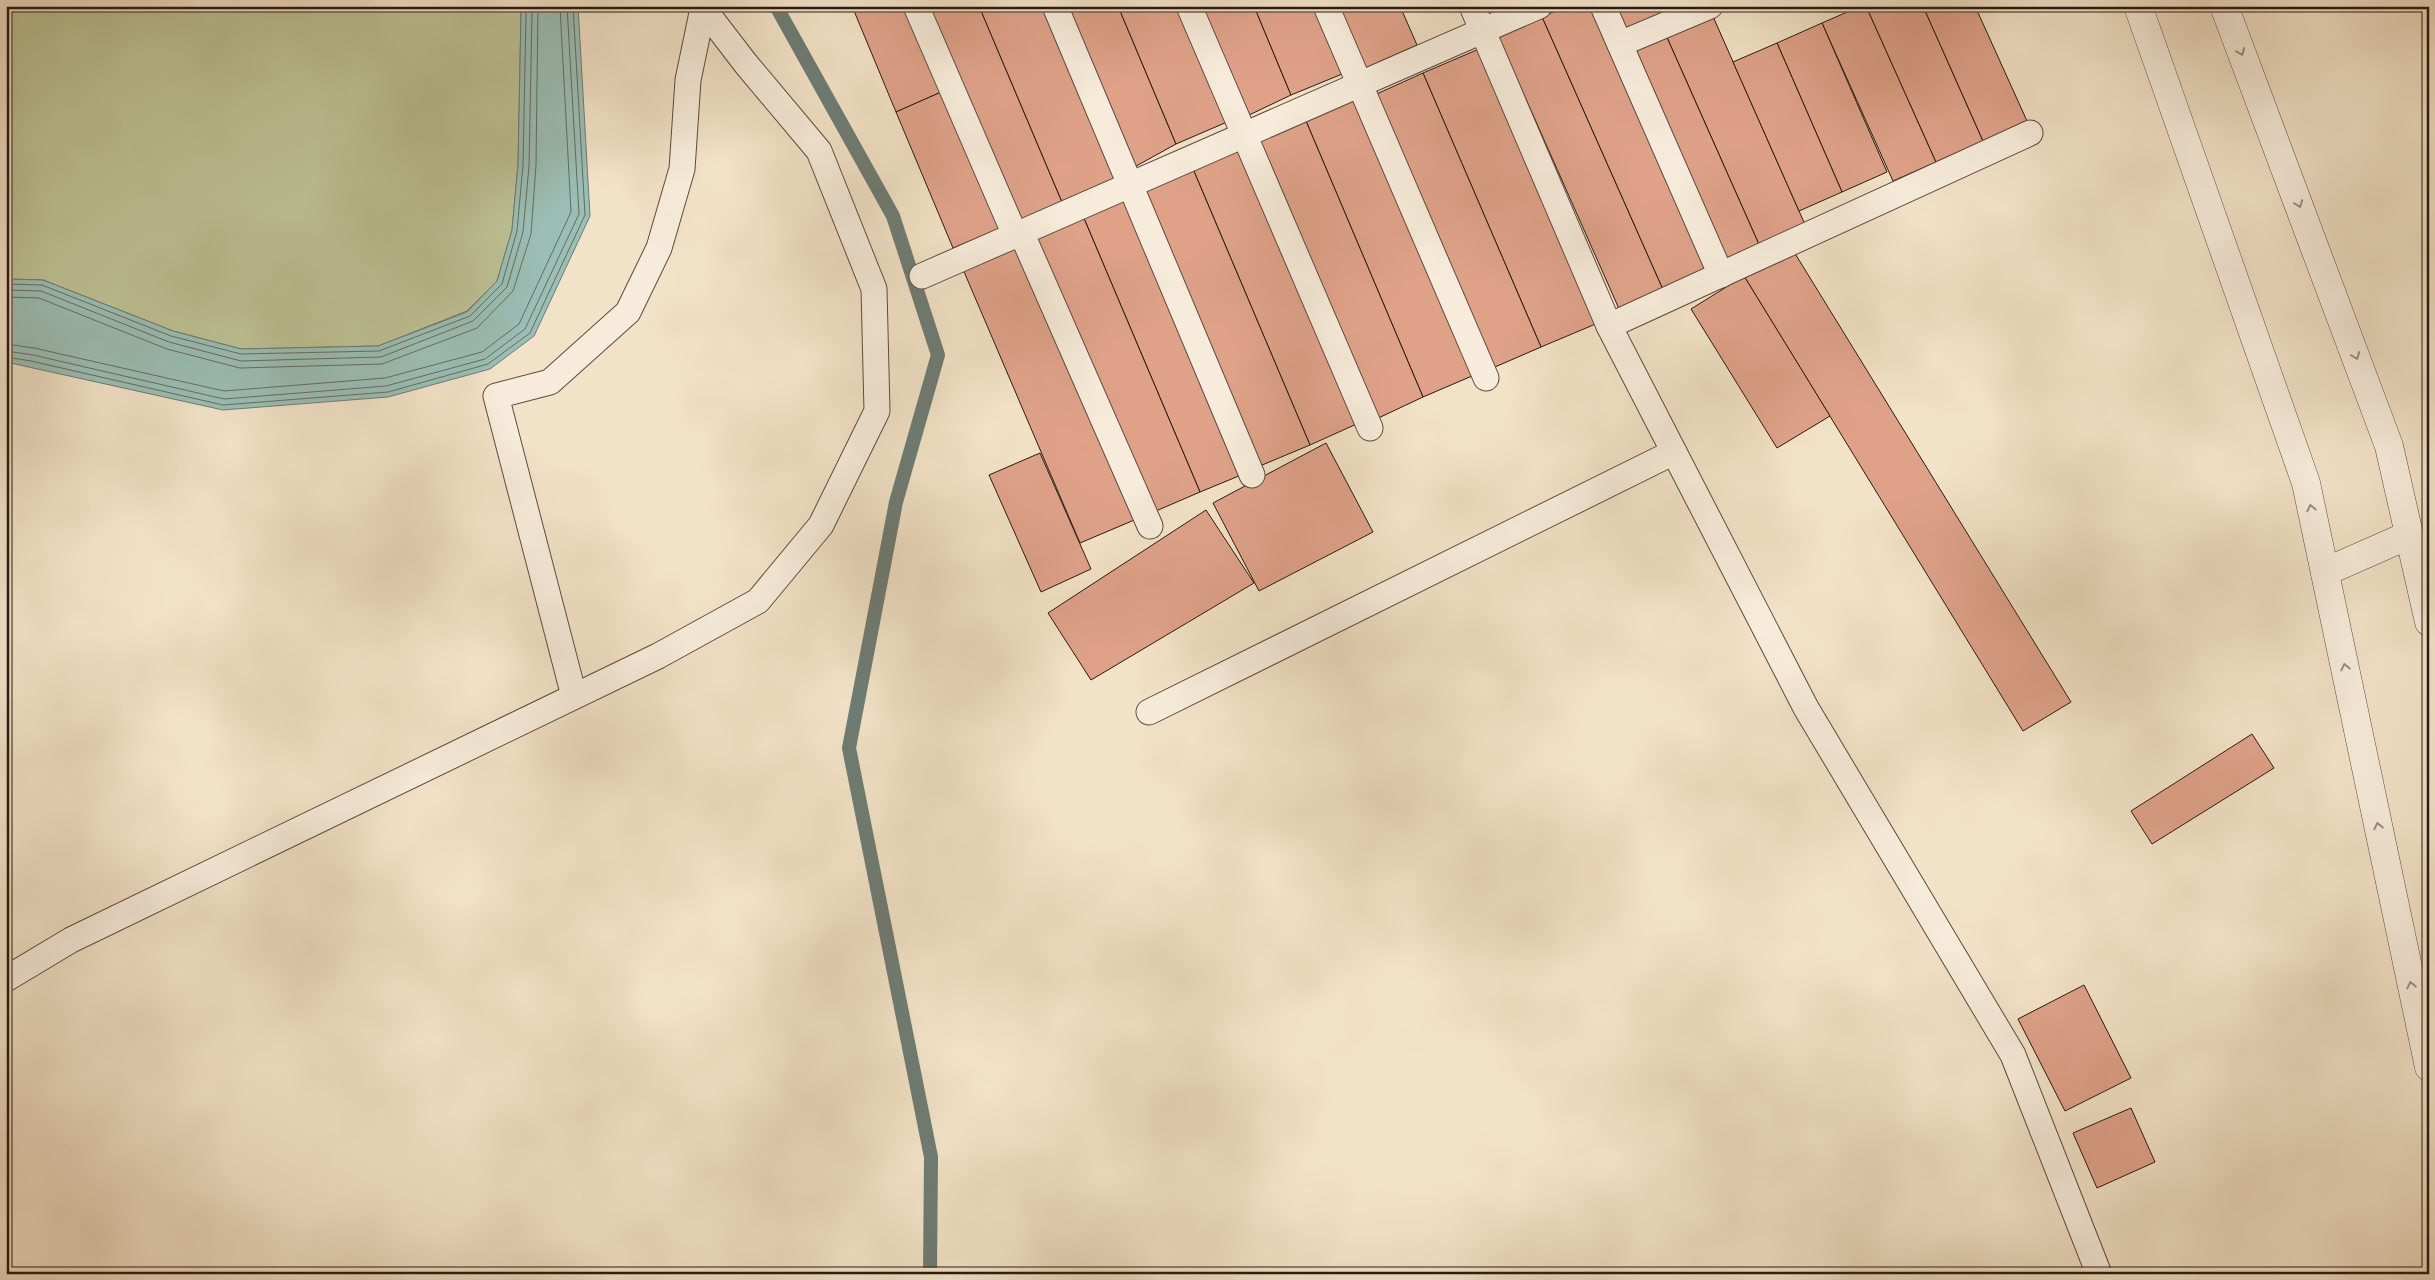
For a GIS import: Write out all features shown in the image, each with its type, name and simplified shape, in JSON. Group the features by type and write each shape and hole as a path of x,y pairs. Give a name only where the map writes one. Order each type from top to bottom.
{"street":[{"path":"2138,6 2306,483 2429,1067"},
{"path":"2224,6 2390,446 2429,622"},
{"path":"2324,572 2409,535"}],"lane":[{"path":"916,6 1150,526"},
{"path":"1055,6 1252,475"},
{"path":"1189,6 1246,134 1370,428"},
{"path":"1326,6 1486,378"},
{"path":"1472,6 1609,326 1806,708 2013,1055 2099,1274"},
{"path":"922,276 1539,6"},
{"path":"1603,6 1721,275"},
{"path":"1620,44 1710,6"},
{"path":"6,978 71,940 658,656 758,601 821,525 877,411 874,289 819,151 746,64 703,8 688,80 682,168 659,248 628,312 550,382 496,396 574,696"},
{"path":"1609,326 2030,133"},
{"path":"1149,712 1674,452"}],"green space":[{"path":"6,6 519,6 521,14 518,165 512,230 497,281 467,311 378,346 241,349 173,331 43,280 6,279"}],"water":[{"path":"519,6 578,6 590,216 534,336 490,369 388,397 223,410 6,362 6,279 43,280 173,331 241,349 378,346 467,312 497,281 512,230 518,165 521,14"}],"building":[{"path":"852,6 914,6 948,89 896,112"},
{"path":"919,6 979,6 1062,202 1013,223"},
{"path":"979,6 1049,6 1121,177 1062,202"},
{"path":"1059,6 1118,6 1176,144 1129,170"},
{"path":"1118,6 1183,6 1234,119 1176,144"},
{"path":"1195,6 1254,6 1291,95 1245,117"},
{"path":"1254,6 1320,6 1347,72 1291,95"},
{"path":"1335,6 1400,6 1417,45 1363,69"},
{"path":"1486,6 1512,6 1490,16"},
{"path":"1566,6 1600,6 1716,269 1664,292 1542,17"},
{"path":"1611,6 1663,6 1668,18 1624,36"},
{"path":"1861,6 1866,6 1936,162 1893,181 1822,23"},
{"path":"1866,6 1923,6 1983,141 1936,162"},
{"path":"1923,6 1975,6 2027,121 1983,141"},
{"path":"1711,12 1807,229 1761,249 1665,33"},
{"path":"1542,17 1664,292 1620,311 1498,36"},
{"path":"1822,23 1887,172 1842,192 1777,43"},
{"path":"1665,33 1761,249 1720,268 1624,51"},
{"path":"1777,43 1842,192 1799,211 1733,62"},
{"path":"1479,49 1598,323 1541,347 1423,73"},
{"path":"1423,73 1541,347 1488,370 1370,97"},
{"path":"948,89 1006,226 953,248 896,112"},
{"path":"1362,97 1479,373 1423,397 1306,121"},
{"path":"1306,121 1423,397 1372,421 1252,144"},
{"path":"1244,148 1361,422 1310,445 1193,169"},
{"path":"1193,169 1310,445 1255,468 1139,192"},
{"path":"1131,195 1246,473 1200,492 1083,216"},
{"path":"1083,216 1200,492 1149,514 1030,239"},
{"path":"1021,243 1139,518 1080,543 962,267"},
{"path":"1791,247 2071,702 2023,731 1744,276"},
{"path":"1744,276 1830,416 1777,448 1691,309"},
{"path":"1326,443 1373,532 1259,591 1213,503"},
{"path":"1040,453 1091,569 1041,592 989,475"},
{"path":"1206,510 1254,583 1091,680 1048,613"},
{"path":"2252,734 2274,768 2152,844 2131,811"},
{"path":"2084,985 2131,1078 2065,1111 2018,1019"},
{"path":"2131,1108 2155,1162 2097,1188 2073,1133"}],"waterway":[{"path":"776,6 893,216 938,355 896,502 849,748 931,1157 930,1274"}]}
